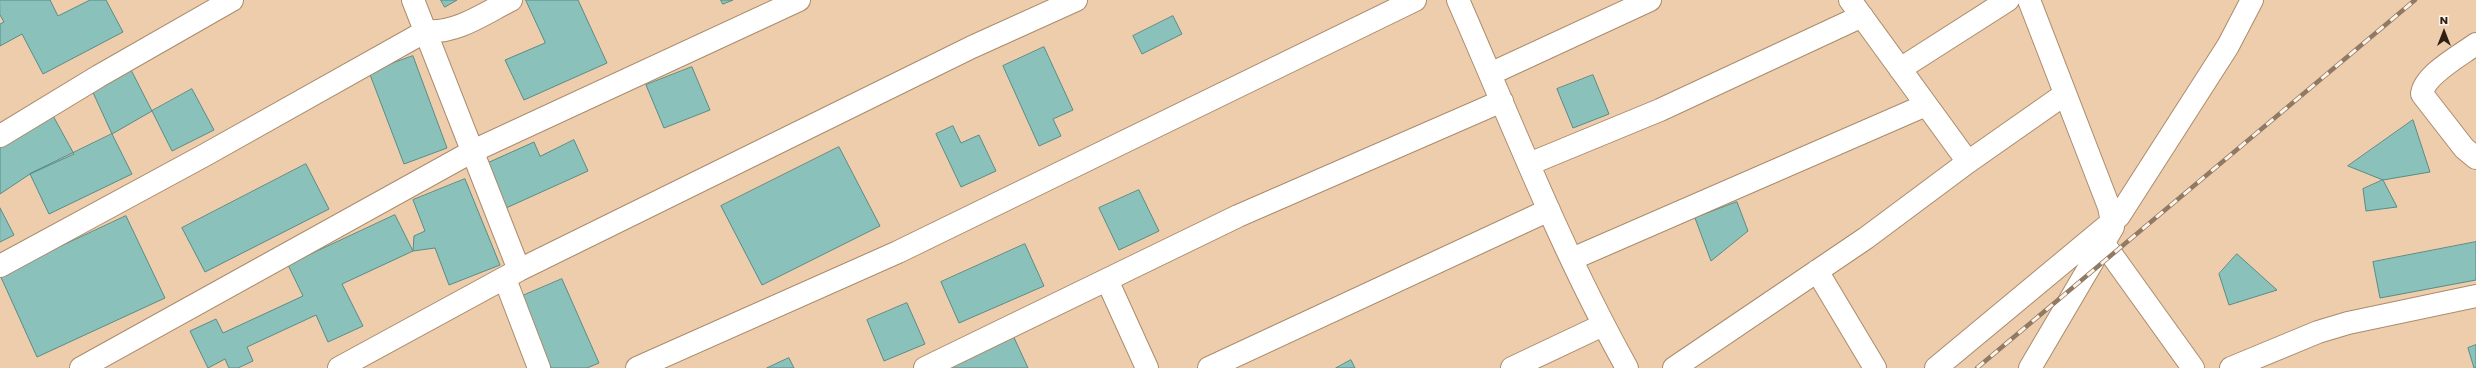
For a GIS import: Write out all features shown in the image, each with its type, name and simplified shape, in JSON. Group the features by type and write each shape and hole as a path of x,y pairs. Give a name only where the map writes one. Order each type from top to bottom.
{"street":[{"path":"0,136 232,0"},
{"path":"413,0 473,151 512,275 539,368"},
{"path":"0,266 205,155 426,31 438,32 451,29 511,0"},
{"path":"81,368 473,151 799,0"},
{"path":"339,368 512,275 972,47 1076,0"},
{"path":"637,368 898,252 1415,0"},
{"path":"1458,0 1549,210 1603,325 1627,368"},
{"path":"1490,74 1650,0"},
{"path":"1900,69 2008,0"},
{"path":"2029,0 2109,207 2112,221 2112,231 2030,368"},
{"path":"1936,368 2119,216 2228,46 2252,0"},
{"path":"1529,164 1660,110 1856,8 1968,162"},
{"path":"2476,44 2430,78 2423,87 2422,94 2464,148 2476,158"},
{"path":"1674,368 1866,238 1968,162 2065,94"},
{"path":"925,368 1238,216 1502,101"},
{"path":"1572,259 1926,105"},
{"path":"1209,368 1549,210"},
{"path":"2104,244 2193,368"},
{"path":"1817,271 1875,368"},
{"path":"1107,280 1147,368"},
{"path":"2231,368 2318,332 2348,323 2476,296"},
{"path":"1512,368 1603,325"}],"building":[{"path":"0,0 50,0 58,16 90,0 106,0 123,32 43,74 22,34 0,46 0,24 4,22 0,15"},
{"path":"441,0 457,0 445,7"},
{"path":"526,0 578,0 607,63 524,100 505,60 545,43"},
{"path":"721,0 733,0 723,4"},
{"path":"1173,16 1182,34 1142,54 1133,36"},
{"path":"1044,47 1073,110 1053,119 1061,136 1039,146 1003,66"},
{"path":"413,56 447,148 404,164 369,72"},
{"path":"129,66 152,111 112,134 90,86"},
{"path":"692,67 710,110 664,128 646,85"},
{"path":"1593,75 1609,114 1573,128 1557,89"},
{"path":"192,89 214,130 172,151 152,111"},
{"path":"51,112 74,154 30,174 0,194 0,140"},
{"path":"2413,120 2430,172 2383,180 2348,166"},
{"path":"953,126 961,143 979,135 996,171 961,187 936,134"},
{"path":"112,134 132,174 49,214 30,174"},
{"path":"574,140 588,171 506,208 485,164 534,142 540,156"},
{"path":"839,147 880,226 762,285 721,206"},
{"path":"306,164 329,209 205,272 182,228"},
{"path":"465,179 500,265 449,285 435,248 413,251 414,236 425,231 413,200"},
{"path":"2383,180 2397,207 2366,211 2363,189"},
{"path":"1139,190 1159,231 1119,250 1099,208"},
{"path":"1737,202 1748,231 1711,261 1695,218"},
{"path":"0,208 14,235 0,242"},
{"path":"395,215 413,251 342,284 363,326 328,342 316,315 247,347 253,361 238,368 229,368 225,359 208,368 190,331 216,319 223,333 303,296 288,265"},
{"path":"126,216 165,298 37,357 0,275"},
{"path":"2476,242 2476,280 2380,298 2373,262"},
{"path":"1025,244 1044,286 959,323 941,282"},
{"path":"2237,254 2277,290 2229,305 2219,274"},
{"path":"562,279 599,363 587,368 551,368 520,297"},
{"path":"907,303 925,344 884,361 867,320"},
{"path":"1011,331 1028,368 932,368"},
{"path":"2476,345 2476,368 2474,368 2468,348"},
{"path":"789,358 794,368 767,368"},
{"path":"1351,360 1355,368 1336,368"}],"railway":[{"path":"1977,368 2415,0"}]}
